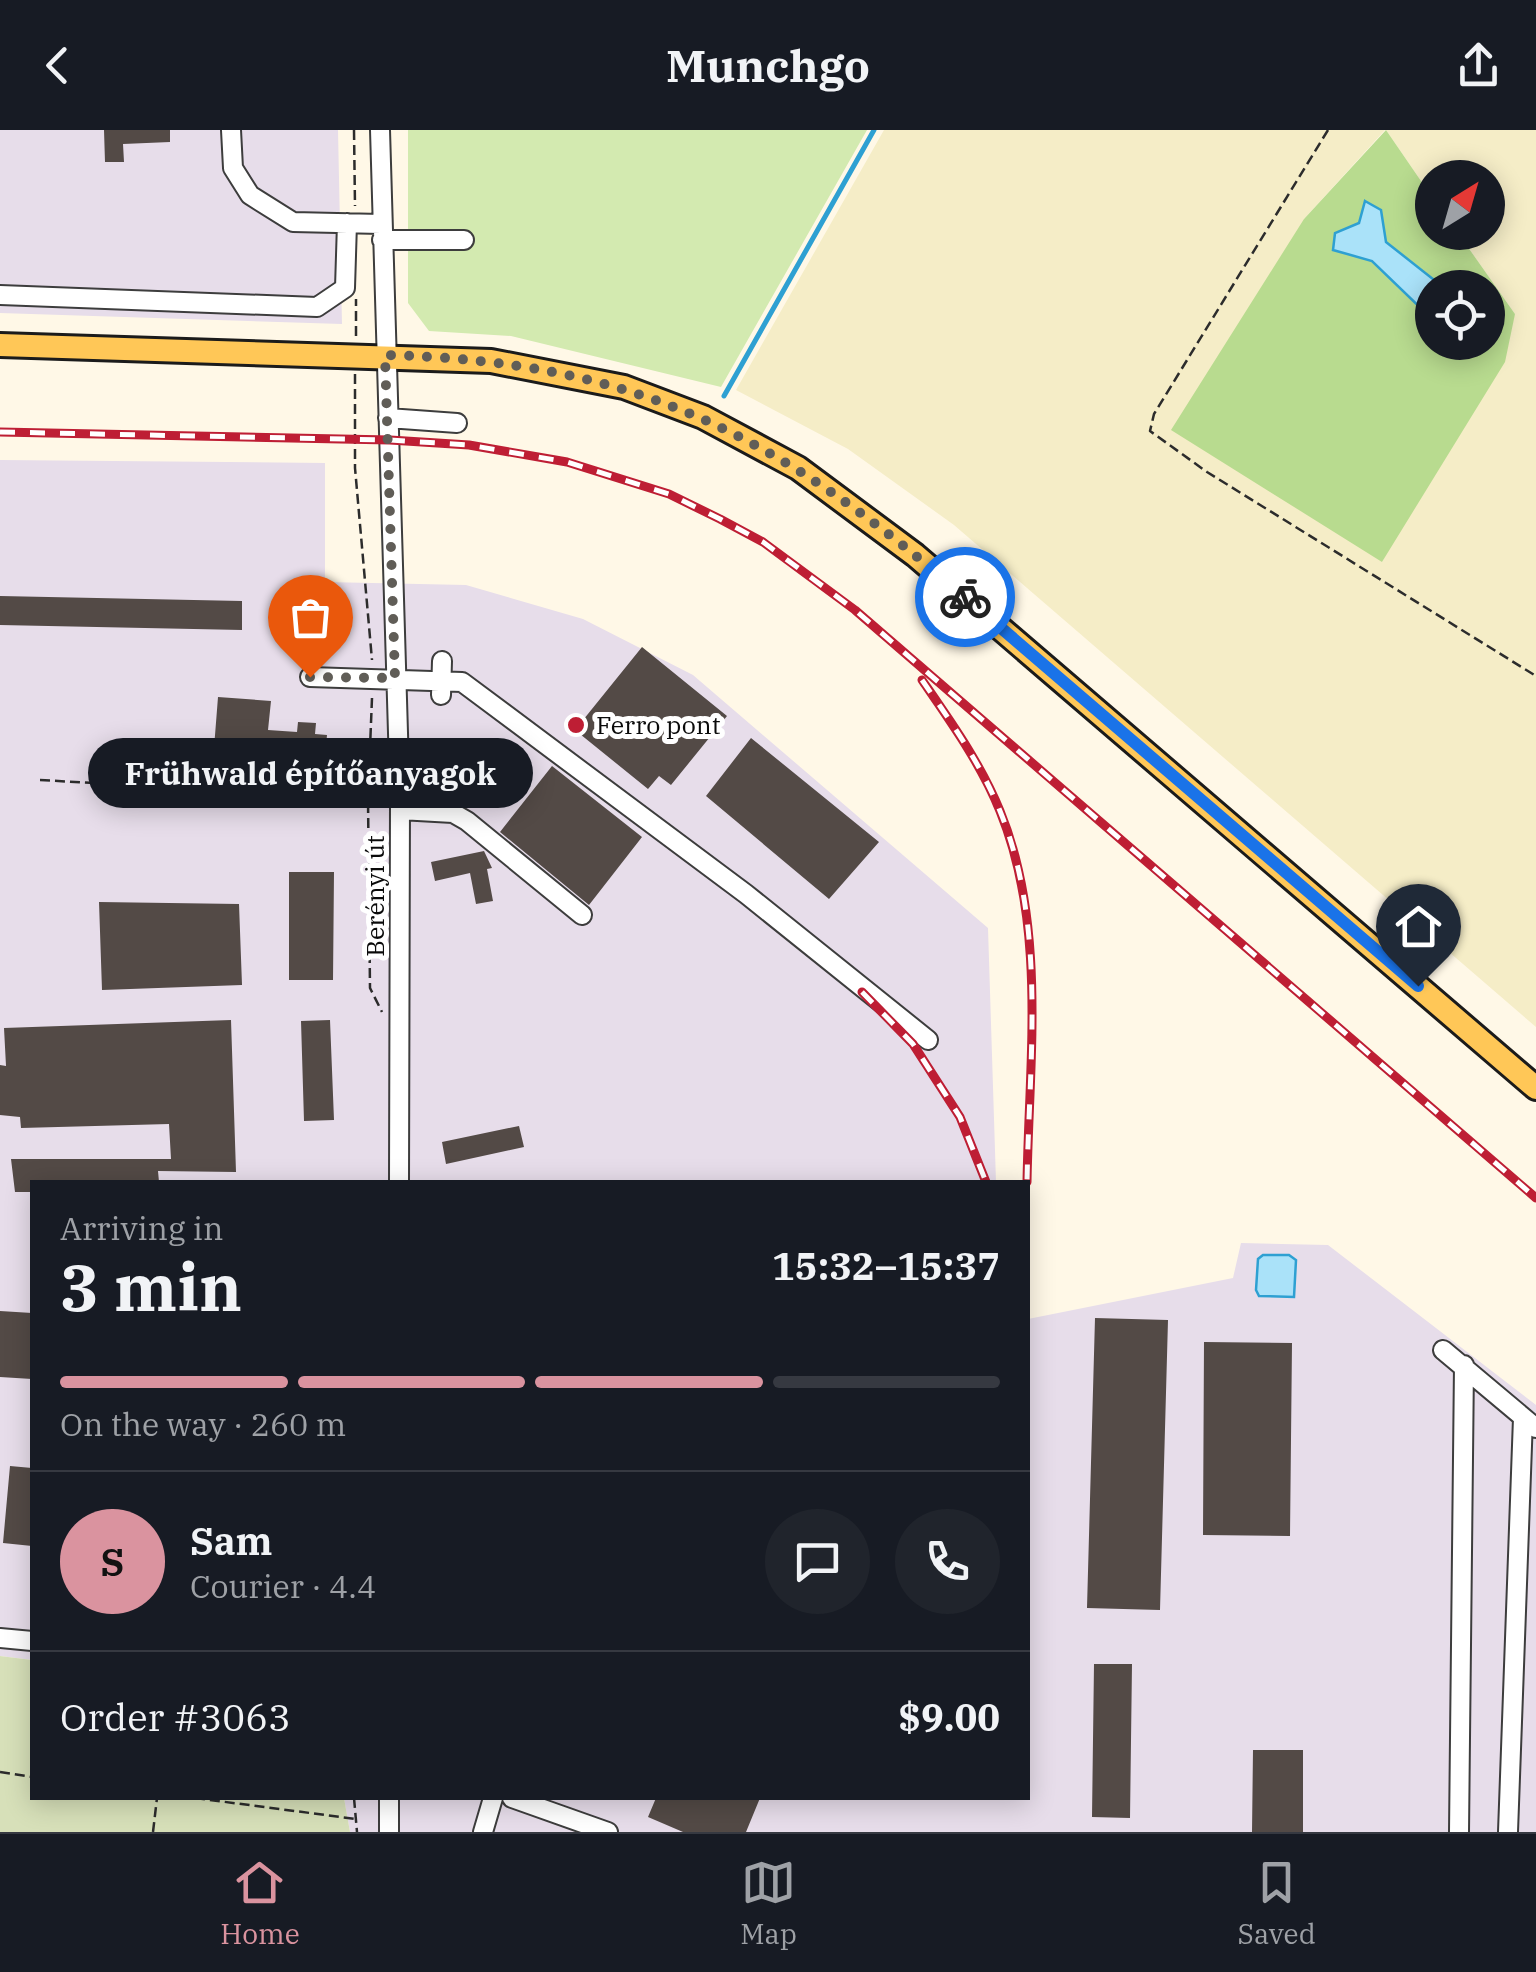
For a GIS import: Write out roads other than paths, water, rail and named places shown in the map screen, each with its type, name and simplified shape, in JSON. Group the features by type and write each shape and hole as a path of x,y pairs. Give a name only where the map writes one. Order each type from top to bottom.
{"main road":[{"path":"0,345 491,360 611,384 703,417 798,468 915,555 1536,1088"}],"street":[{"path":"231,130 232,168 250,194 293,222 351,223 382,232 464,240"},
{"name":"Berényi út","path":"380,130 400,805 399,1180"},
{"path":"0,295 317,307 345,288 351,223"},
{"path":"388,418 457,423"},
{"path":"441,688 442,661"},
{"path":"310,677 395,678 441,688 462,682 746,894 928,1040"},
{"path":"440,791 440,812"},
{"path":"400,805 453,813 467,821 582,916"},
{"path":"1443,1350 1530,1423 1508,1832"},
{"path":"1459,1832 1464,1364"},
{"path":"0,1638 30,1641"},
{"path":"389,1832 390,1800"},
{"path":"483,1832 493,1800"},
{"path":"518,1800 608,1832"}],"water":[{"path":"1365,201 1381,210 1386,242 1421,270 1415,270 1415,303 1372,261 1333,250 1335,233 1359,223"},
{"path":"1263,1255 1289,1255 1296,1260 1294,1297 1259,1296 1258,1259"}],"waterway":[{"path":"724,396 874,130"}],"railway":[{"path":"0,432 469,445 567,462 669,494 720,519 763,542 855,610 1536,1198"},
{"path":"922,680 984,777 1015,855 1030,947 1032,994 1027,1180"},
{"path":"862,992 913,1044 960,1117 985,1180"}],"place":[{"name":"Frühwald építőanyagok","path":"310,677"},
{"name":"Ferro pont","path":"576,725"}]}
